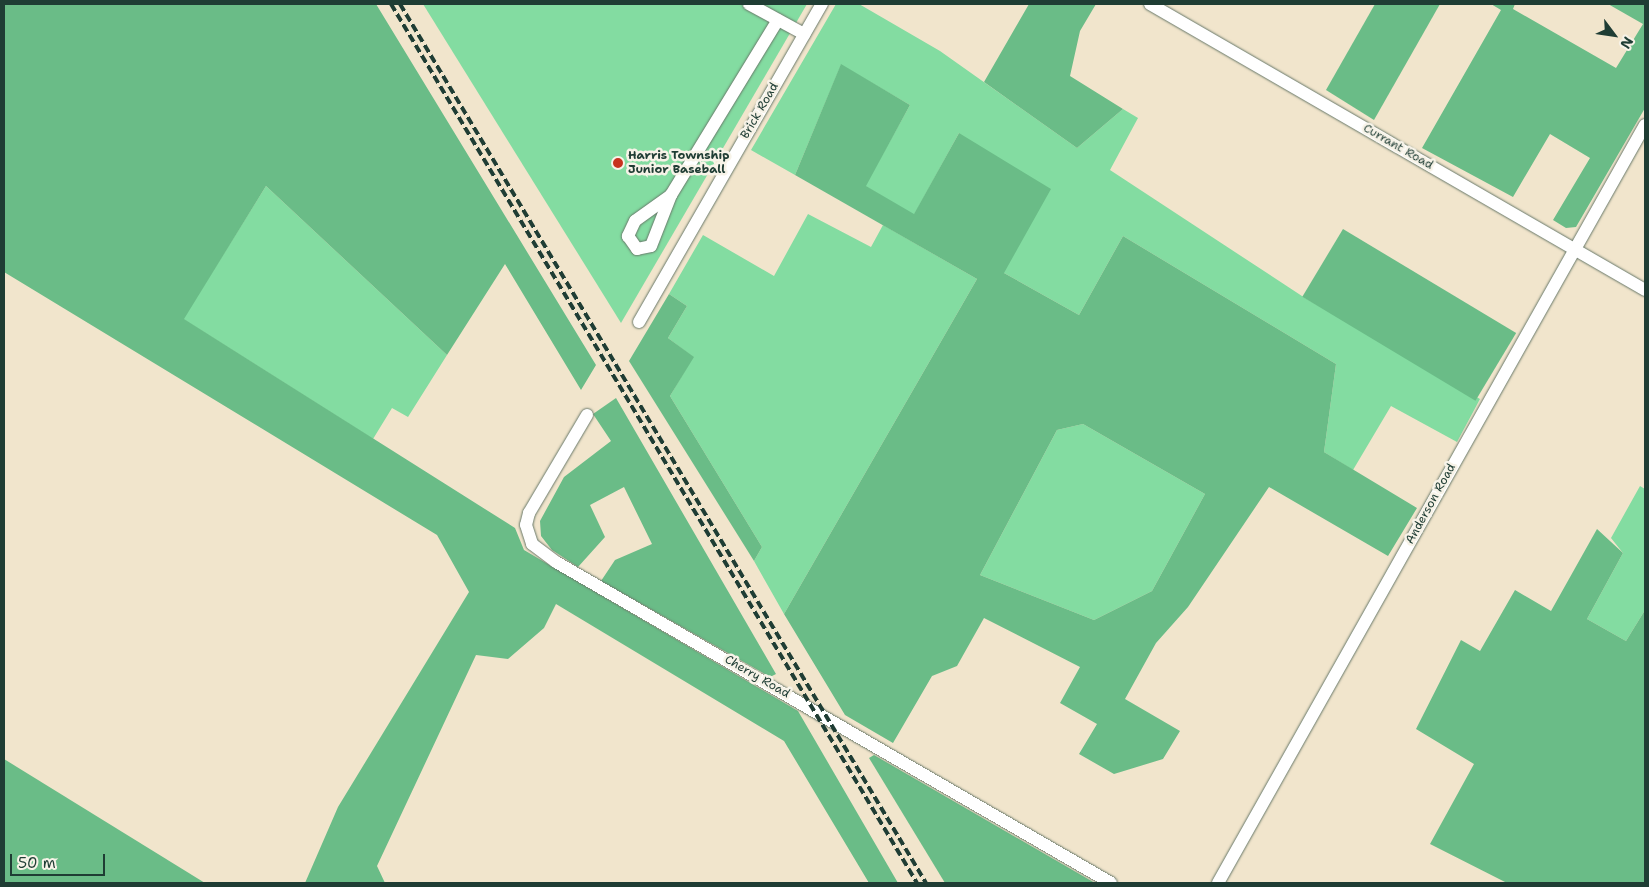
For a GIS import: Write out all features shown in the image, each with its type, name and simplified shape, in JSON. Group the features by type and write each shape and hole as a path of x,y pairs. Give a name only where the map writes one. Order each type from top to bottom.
{"street":[{"path":"749,4 804,34"},
{"name":"Brick Road","path":"639,322 822,4"},
{"name":"Currant Road","path":"1150,4 1645,290"},
{"path":"671,195 778,20"},
{"name":"Anderson Road","path":"1218,883 1645,125"},
{"name":"Cherry Road","path":"586,415 528,513 526,525 532,544 556,562 1111,883"}],"green space":[{"path":"4,4 376,4 596,365 581,390 505,264 447,355 266,186 184,319 515,528 524,550 798,711 898,883 869,883 784,741 556,604 544,628 508,659 476,655 377,866 385,883 305,883 338,807 469,592 437,535 4,272"},
{"name":"Harris Township Junior Baseball","path":"423,4 807,4 621,323"},
{"path":"836,4 859,4 940,51 1077,148 1123,109 1138,118 1110,170 1305,298 1480,399 1457,442 1391,406 1353,470 1324,452 1336,364 1123,236 1079,315 1004,273 959,133 914,215 865,186 910,105 841,65 795,175 751,150"},
{"path":"1029,4 1096,4 1080,31 1070,76 1123,109 1077,148 984,82"},
{"path":"1375,4 1440,4 1374,120 1326,90"},
{"path":"1491,4 1515,4 1513,9 1616,68 1643,24 1608,4 1645,4 1645,108 1576,227 1566,228 1553,220 1590,158 1550,134 1513,197 1422,148 1501,10"},
{"path":"841,64 910,105 866,186 914,214 959,133 1051,189 1004,273 1079,315 1123,236 1336,364 1324,452 1417,508 1388,556 1269,487 1188,607 1156,643 1125,699 1180,731 1163,759 1114,774 1079,754 1097,724 1060,703 1080,667 984,618 957,666 932,676 893,743 845,715 784,614 977,279 795,175","holes":["1083,424 1205,494 1152,591 1094,620 980,575 1057,430"]},
{"path":"266,186 447,355 408,417 392,408 373,439 183,319"},
{"path":"808,214 871,247 883,225 977,279 784,614 754,561 762,547 670,396 693,357 668,338 687,306 669,294 703,235 774,276"},
{"path":"1343,229 1516,333 1475,401 1302,297"},
{"path":"669,294 687,306 668,338 694,357 670,396 762,547 754,561 629,361"},
{"path":"616,398 776,674 770,677 601,581 615,560 652,544 624,487 590,505 605,537 578,567 552,550 541,536 540,521 564,477 611,441 593,414"},
{"path":"1083,424 1205,494 1152,591 1094,620 980,575 1057,430"},
{"path":"1640,486 1645,489 1645,610 1626,641 1587,619 1623,553 1611,538"},
{"path":"1597,529 1623,553 1587,619 1626,641 1645,610 1645,883 1507,883 1430,844 1474,764 1416,729 1461,640 1480,651 1515,590 1551,611"},
{"path":"874,755 1095,883 945,883 869,758"},
{"path":"4,759 205,883 4,883"}],"railway":[{"path":"391,4 917,883"},
{"path":"400,4 926,883"}],"place":[{"name":"Harris Township Junior Baseball","path":"618,163"}]}
